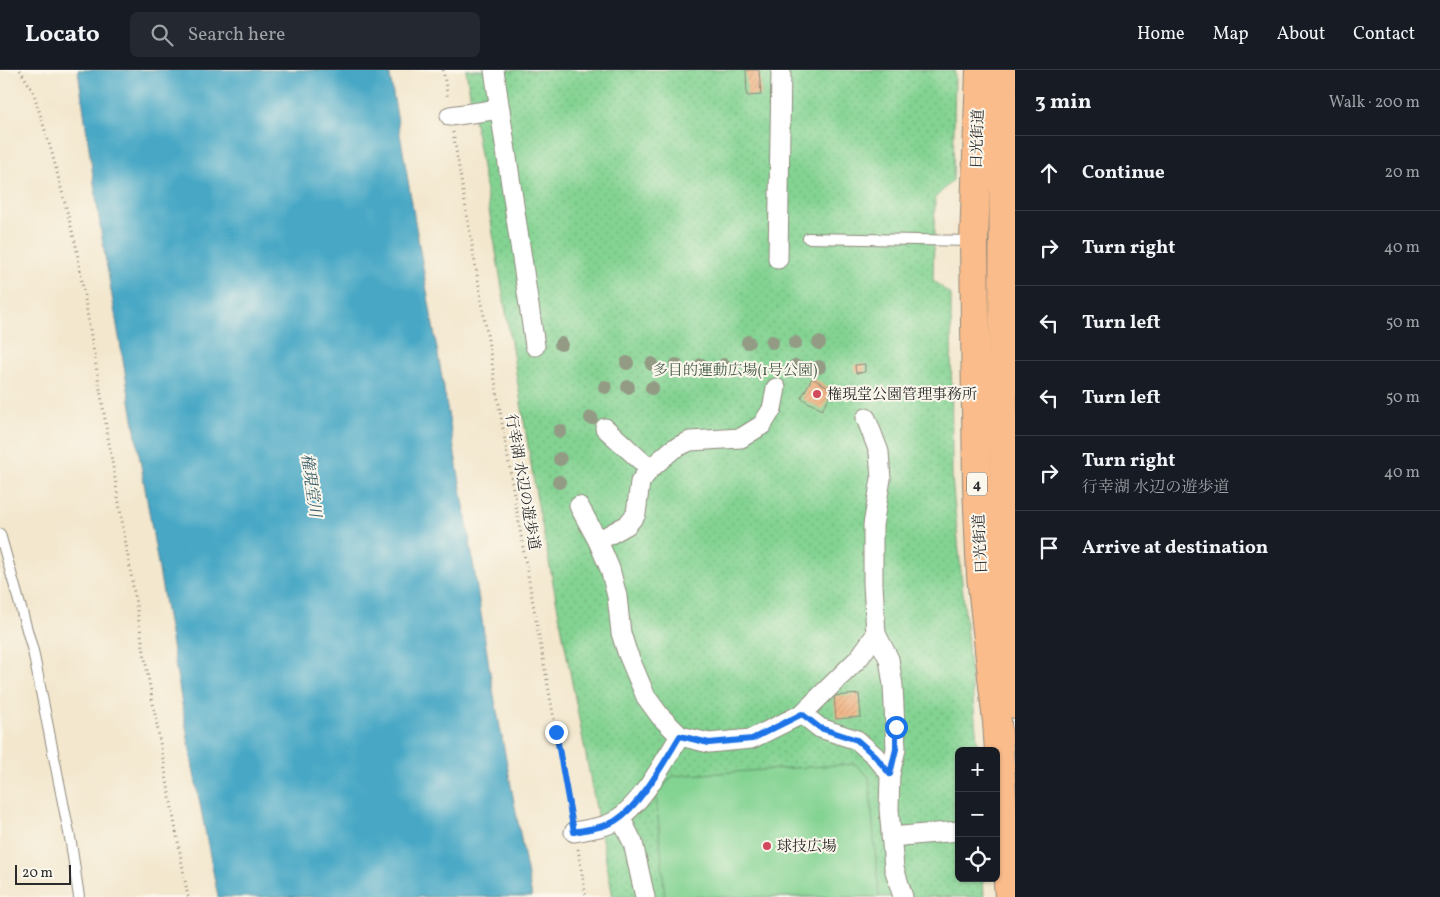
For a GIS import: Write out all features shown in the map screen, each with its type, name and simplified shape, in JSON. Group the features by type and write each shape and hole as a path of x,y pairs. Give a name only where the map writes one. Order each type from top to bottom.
{"highway":[{"name":"日光街道","path":"980,70 974,242 977,486 981,576 997,722 1009,897"},
{"name":"日光街道","path":"1004,70 1009,241 1003,381 1006,574 1015,704"}],"street":[{"path":"494,70 535,346"},
{"path":"778,259 781,70"},
{"path":"450,116 500,109"},
{"path":"974,242 1009,241"},
{"path":"598,540 626,525 636,514 640,482 650,469 673,449 690,442 741,438 748,434 762,424 772,409 776,388"},
{"path":"866,418 879,452 881,479 873,525 873,584 876,634 889,660 893,685 896,749 890,774 889,809 894,868 903,897"},
{"path":"605,428 650,469"},
{"path":"579,506 598,540 610,569 615,587 621,633 646,697 660,716 680,736 709,743 752,739 802,714 859,658 876,634"},
{"path":"802,714 820,728 857,740 875,756 890,774"},
{"path":"574,832 615,822 637,801 680,736"},
{"path":"620,817 633,843 645,897"},
{"path":"891,837 955,831"}],"lane":[{"path":"808,238 974,242"},
{"path":"0,534 33,650 71,843 79,897"}],"path":[{"path":"20,70 33,91 52,153 76,246 147,670 188,897"},
{"name":"行幸湖 水辺の遊歩道","path":"443,70 465,214 586,897"}],"green space":[{"name":"多目的運動広場(1号公園)","path":"466,70 955,70 953,180 935,198 933,280 951,295 952,478 978,747 955,747 955,882 983,882 984,897 613,897 536,494"},
{"name":"球技広場","path":"855,764 869,777 879,897 665,897 656,795 673,776"}],"water":[{"name":"権現堂川","path":"78,70 389,70 468,529 491,679 532,897 218,897 193,768 101,232"}],"building":[{"path":"746,70 759,70 761,95 747,96"},
{"path":"865,364 865,372 856,373 855,365"},
{"name":"権現堂公園管理事務所","path":"812,378 833,390 822,410 801,398"},
{"path":"859,694 861,717 836,719 834,696"}],"place":[{"name":"権現堂公園管理事務所","path":"817,394"},
{"name":"球技広場","path":"767,846"}],"route":[{"path":"556,732 574,832 615,822 637,801 680,736 709,743 752,739 802,714 820,728 857,740 875,756 890,774 896,749 896,727"}]}
